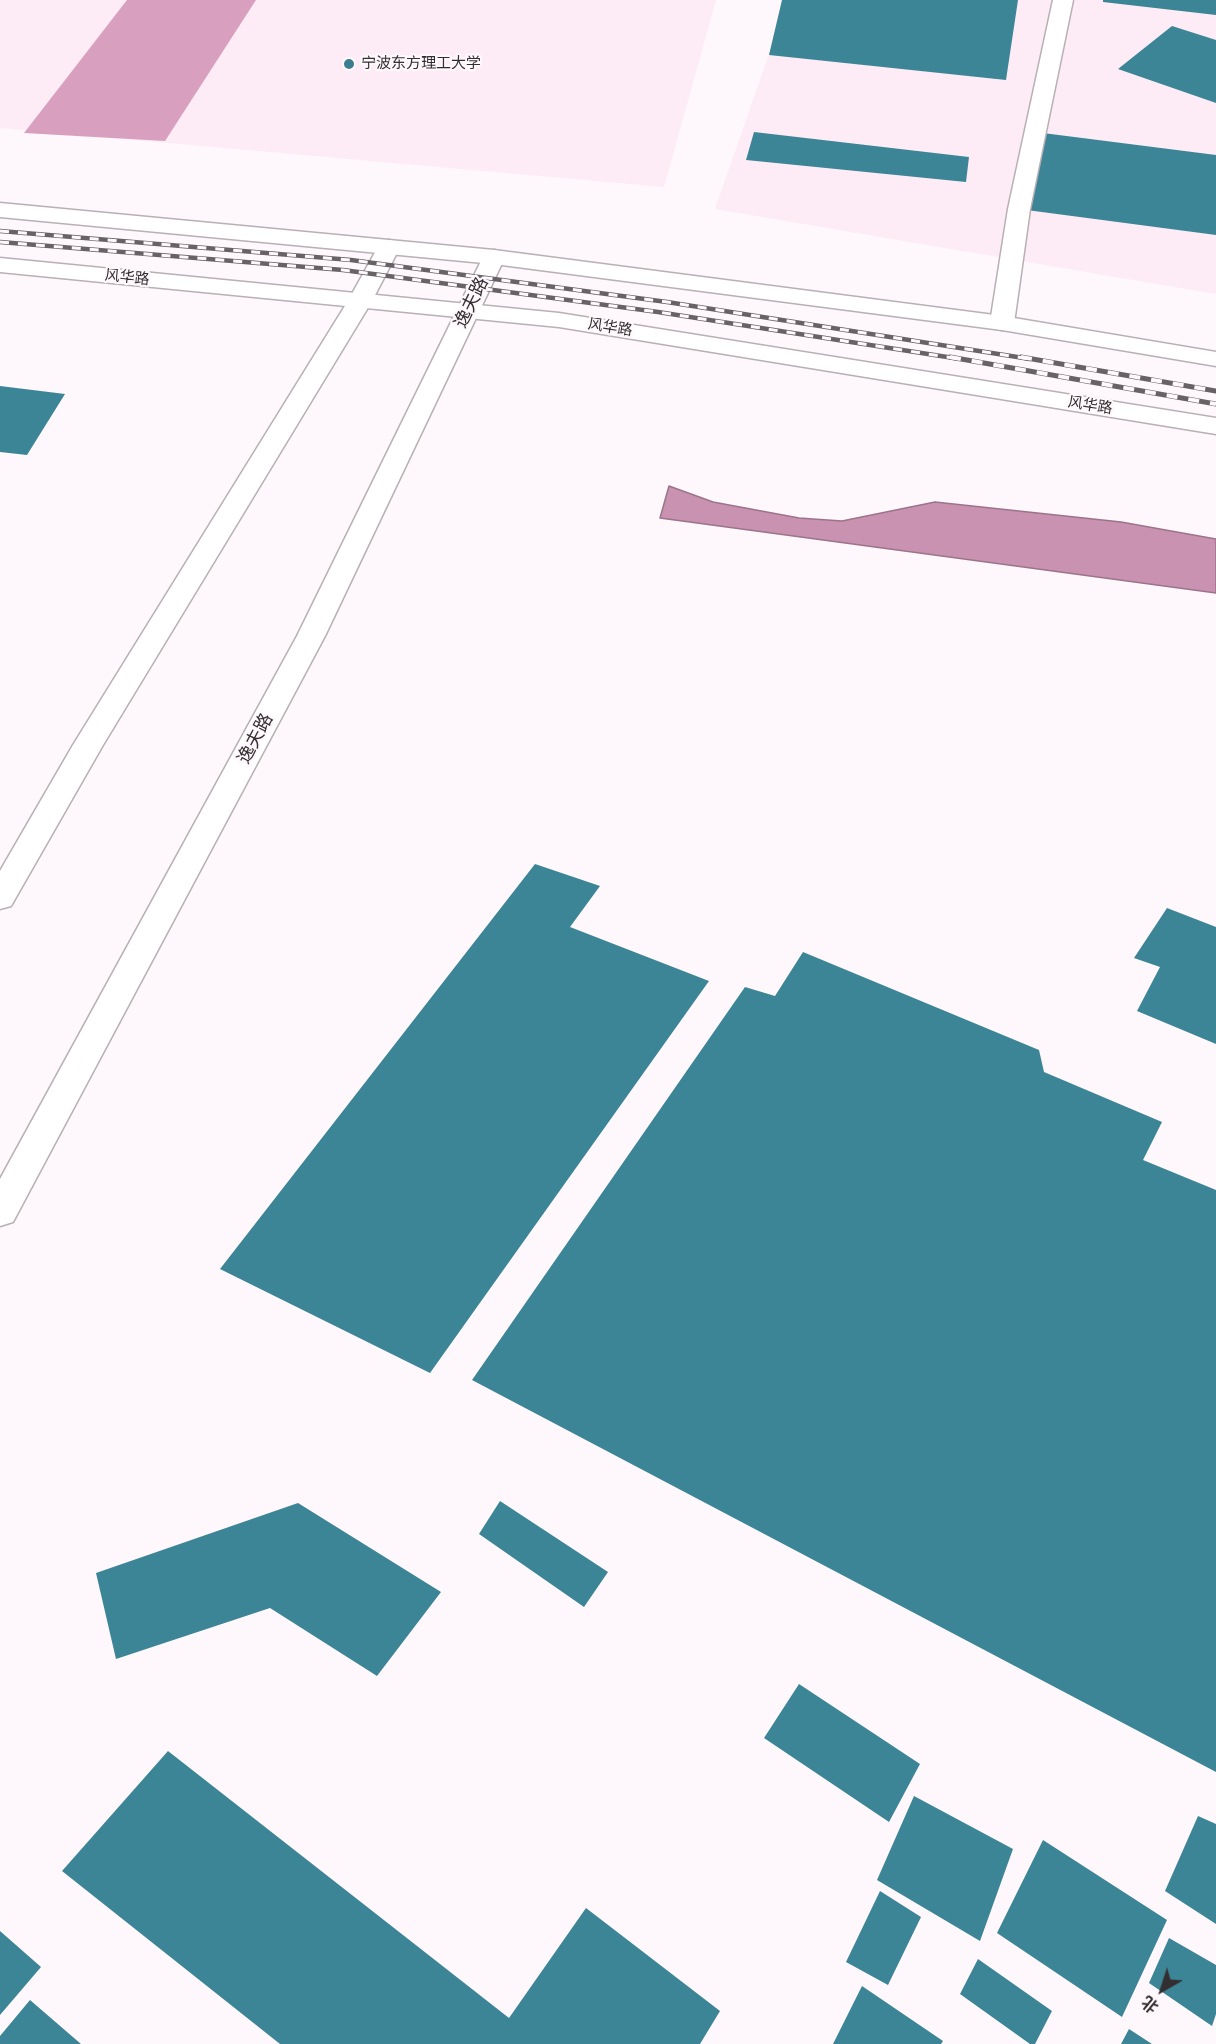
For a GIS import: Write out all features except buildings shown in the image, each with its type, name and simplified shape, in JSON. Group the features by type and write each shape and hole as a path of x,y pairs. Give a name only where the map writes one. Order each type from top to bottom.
{"main road":[{"path":"1002,323 1019,209 1063,0"},
{"path":"0,210 494,257 1002,323 1216,359"},
{"path":"0,898 87,745 360,301 390,247"},
{"name":"逸夫路","path":"0,1212 311,636 494,257"},
{"name":"风华路","path":"0,265 559,320 1216,426"}],"shaded area":[{"name":"宁波东方理工大学","path":"0,0 716,0 664,187 0,128"},
{"path":"127,0 256,0 165,141 24,133"},
{"path":"788,0 1216,0 1216,294 715,209"},
{"path":"669,486 713,502 799,518 842,521 935,502 1121,522 1216,539 1216,593 660,518"}],"railway":[{"path":"0,231 351,260 667,302 1030,359"},
{"path":"0,242 343,270 658,312 960,359"},
{"path":"950,357 1216,404"},
{"path":"1021,357 1216,391"}],"place":[{"name":"宁波东方理工大学","path":"349,64"}]}
